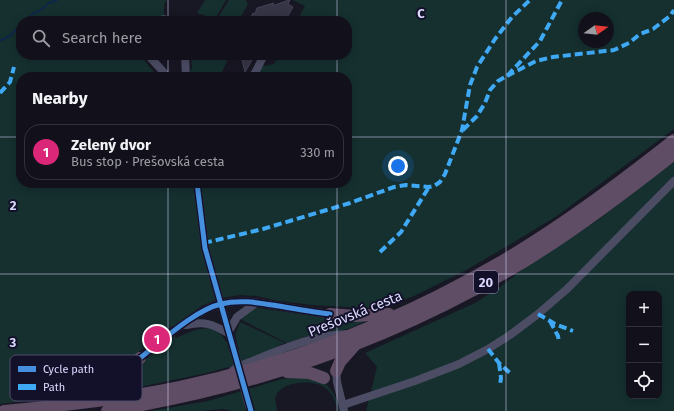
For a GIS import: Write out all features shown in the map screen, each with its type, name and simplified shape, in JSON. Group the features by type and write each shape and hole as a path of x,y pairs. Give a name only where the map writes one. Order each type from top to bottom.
{"highway":[{"name":"Prešovská cesta","path":"142,393 224,376 353,339 400,313 478,274 546,233 612,188 674,140"},
{"name":"Prešovská cesta","path":"108,411 187,396 277,372 353,339 434,310 524,261 604,208 674,154"},
{"path":"330,314 355,316 400,313"},
{"path":"336,371 353,339"},
{"path":"277,372 310,373 324,378"},
{"path":"79,404 83,401"},
{"name":"Prešovská cesta","path":"4,411 97,401"}],"street":[{"path":"153,60 163,72"},
{"path":"185,60 186,72"},
{"path":"256,72 262,60"},
{"path":"336,371 339,395 344,408 459,364 488,349 538,314 567,289 674,182"},
{"path":"198,188 205,248 250,408"},
{"path":"142,356 209,308 220,304 231,302 256,303 330,314"},
{"path":"228,333 237,317 256,303"},
{"path":"181,327 206,323 216,326 228,333"},
{"path":"324,378 339,395"}],"green space":[{"path":"0,0 167,0 164,4 163,16 16,16 16,60 144,60 154,72 16,72 16,188 352,188 352,72 257,72 260,67 274,64 276,60 352,60 352,16 300,16 305,6 293,0 674,0 674,129 557,216 509,245 468,269 412,297 386,305 366,308 312,305 279,301 257,296 240,295 221,298 201,306 174,328 172,326 134,355 10,355 10,401 24,401 0,404"},
{"path":"205,0 226,0 217,16 206,16 197,13"},
{"path":"229,0 246,0 248,4 241,16 219,16"},
{"path":"191,60 228,60 222,72 190,72 190,70 192,69"},
{"path":"674,162 674,411 366,411 377,367 365,353 475,303 500,287 528,265 595,222"},
{"path":"258,308 329,318 368,320 351,328 308,338 308,336 287,343 241,319 253,309"},
{"path":"240,322 285,343 277,346 278,349 229,367 142,386 142,362 175,336 176,338 204,328 210,329 216,331 227,342 230,353 239,350 235,334"},
{"path":"302,376 319,380 330,388 335,396 340,411 338,411 333,398 327,389 319,384 305,382 290,384 279,391 275,398 277,411 253,411 252,409 233,411 223,409 200,411 150,411 208,401 282,379"}],"building":[{"path":"290,0 288,4 293,7 288,16 252,16 253,13 255,14 257,8 274,3 272,6"},
{"path":"242,60 252,60 245,72"}],"waterway":[{"path":"31,16 49,3 57,0"},
{"path":"0,41 11,35 16,30"}],"marked path":[{"path":"204,243 263,229 350,203 394,187 406,185 429,187 440,182 445,174 462,130 470,85 477,67 495,39 512,17 530,0"},
{"path":"463,130 477,116 485,103 490,90 498,81 507,76 540,41 562,0"},
{"path":"507,76 536,61 553,57 614,50 629,43 640,34 653,29 670,16 674,10"},
{"path":"0,93 10,82 14,67"},
{"path":"380,252 401,232 429,187"},
{"path":"538,314 555,324 573,331"},
{"path":"550,321 558,336 559,342"},
{"path":"488,349 499,363 511,374"},
{"path":"499,363 501,378 500,385"}],"cycle path":[{"path":"198,188 205,248 251,411"},
{"path":"142,356 190,319 211,307 221,304 250,302 330,314"}],"place":[{"name":"Zelený dvor","path":"157,339"}]}
